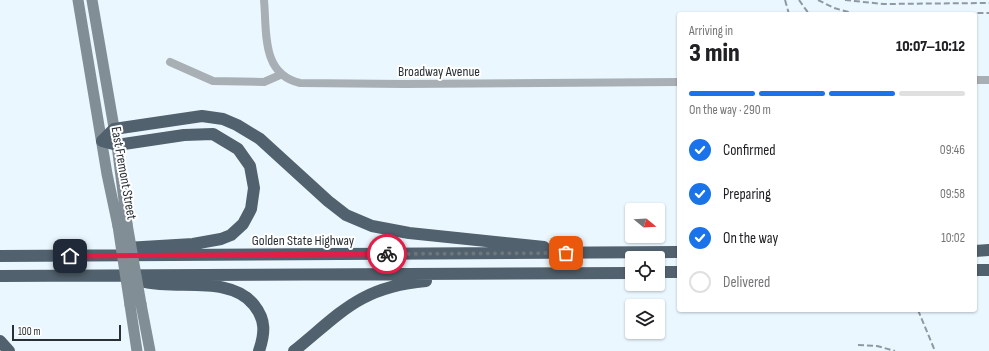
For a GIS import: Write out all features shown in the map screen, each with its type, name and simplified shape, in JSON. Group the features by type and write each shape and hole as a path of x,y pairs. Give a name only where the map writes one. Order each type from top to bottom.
{"highway":[{"path":"102,141 114,129 202,116 222,120 237,124 260,138 328,201 346,214 372,226 409,233 489,240 595,253"},
{"path":"84,256 107,249 178,246 221,239 231,235 243,224 251,209 254,188 250,166 238,149 220,137 213,134 199,133 117,145 102,141"},
{"path":"977,251 989,250"},
{"name":"Golden State Highway","path":"0,256 677,252"},
{"path":"977,270 989,270"},
{"path":"294,351 348,305 384,288 411,282 520,272"},
{"path":"0,276 520,272 625,273"},
{"path":"665,272 677,272"},
{"path":"134,275 146,282 219,287 242,293 259,310 264,322 264,336 259,351"},
{"path":"0,341 9,351"}],"main road":[{"name":"East Fremont Street","path":"78,0 102,141 123,225"},
{"name":"East Fremont Street","path":"92,0 117,145 123,225 135,305 137,351"},
{"name":"East Fremont Street","path":"135,305 150,351"}],"street":[{"path":"170,62 213,81 264,82 280,75 269,55 264,0"},
{"name":"Broadway Avenue","path":"280,75 291,81 312,84 677,82"},
{"path":"977,80 989,80"}],"railway":[{"path":"785,0 788,12"},
{"path":"799,0 808,12"},
{"path":"818,0 834,8 848,12"},
{"path":"845,0 883,4 989,3"},
{"path":"977,13 989,13"},
{"path":"919,312 935,351"},
{"path":"858,345 877,346 895,351"}],"way so far":[{"path":"387,254 566,253"}],"route":[{"path":"70,256 387,254"}]}
